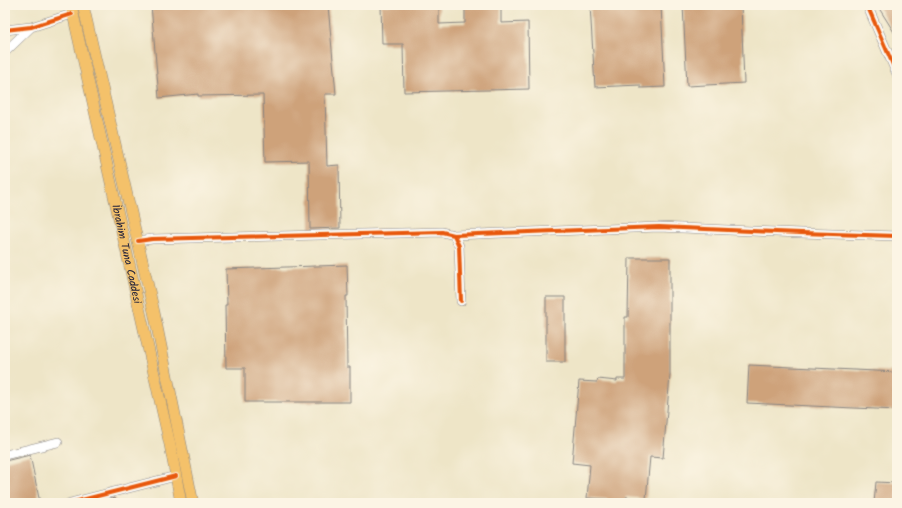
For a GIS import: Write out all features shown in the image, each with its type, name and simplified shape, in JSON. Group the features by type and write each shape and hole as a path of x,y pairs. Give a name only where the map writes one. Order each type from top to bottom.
{"main road":[{"name":"İbrahim Tuna Caddesi","path":"84,5 154,312 193,503"},
{"name":"İbrahim Tuna Caddesi","path":"72,10 182,503"}],"street":[{"path":"867,5 897,74"},
{"path":"5,30 31,27 72,10"},
{"path":"5,52 31,27"},
{"path":"138,241 152,239 442,232 454,236 659,227 897,236"},
{"path":"454,236 459,246 461,301"},
{"path":"5,455 58,442"},
{"path":"70,503 176,476"}],"building":[{"path":"151,5 328,5 336,94 325,94 327,166 339,165 340,228 310,229 309,161 265,162 263,95 198,96 198,94 159,98"},
{"path":"381,5 439,5 439,24 465,23 465,5 501,5 501,23 528,22 529,89 404,92 403,44 382,44"},
{"path":"590,5 661,5 665,87 640,88 640,85 595,87"},
{"path":"683,5 741,5 744,83 687,86"},
{"path":"877,5 897,5 897,37"},
{"path":"629,258 670,258 670,375 663,458 650,457 646,499 626,497 625,503 606,503 607,499 587,498 590,465 572,463 579,381 597,382 598,379 617,381 617,379 625,379 625,317 628,317"},
{"path":"347,265 347,367 350,367 350,402 245,402 245,368 226,368 226,269"},
{"path":"546,297 565,297 565,362 546,362"},
{"path":"749,365 897,372 897,410 747,403"},
{"path":"30,455 40,503 5,503 5,461"},
{"path":"876,482 897,483 897,503 874,503"},
{"path":"115,498 117,503 94,503"}],"cycle path":[{"path":"867,5 897,74"},
{"path":"5,30 31,27 72,14"},
{"path":"454,235 659,227 897,236"},
{"path":"138,241 152,239 442,232 454,235 459,246 461,301"},
{"path":"70,503 176,476"}]}
